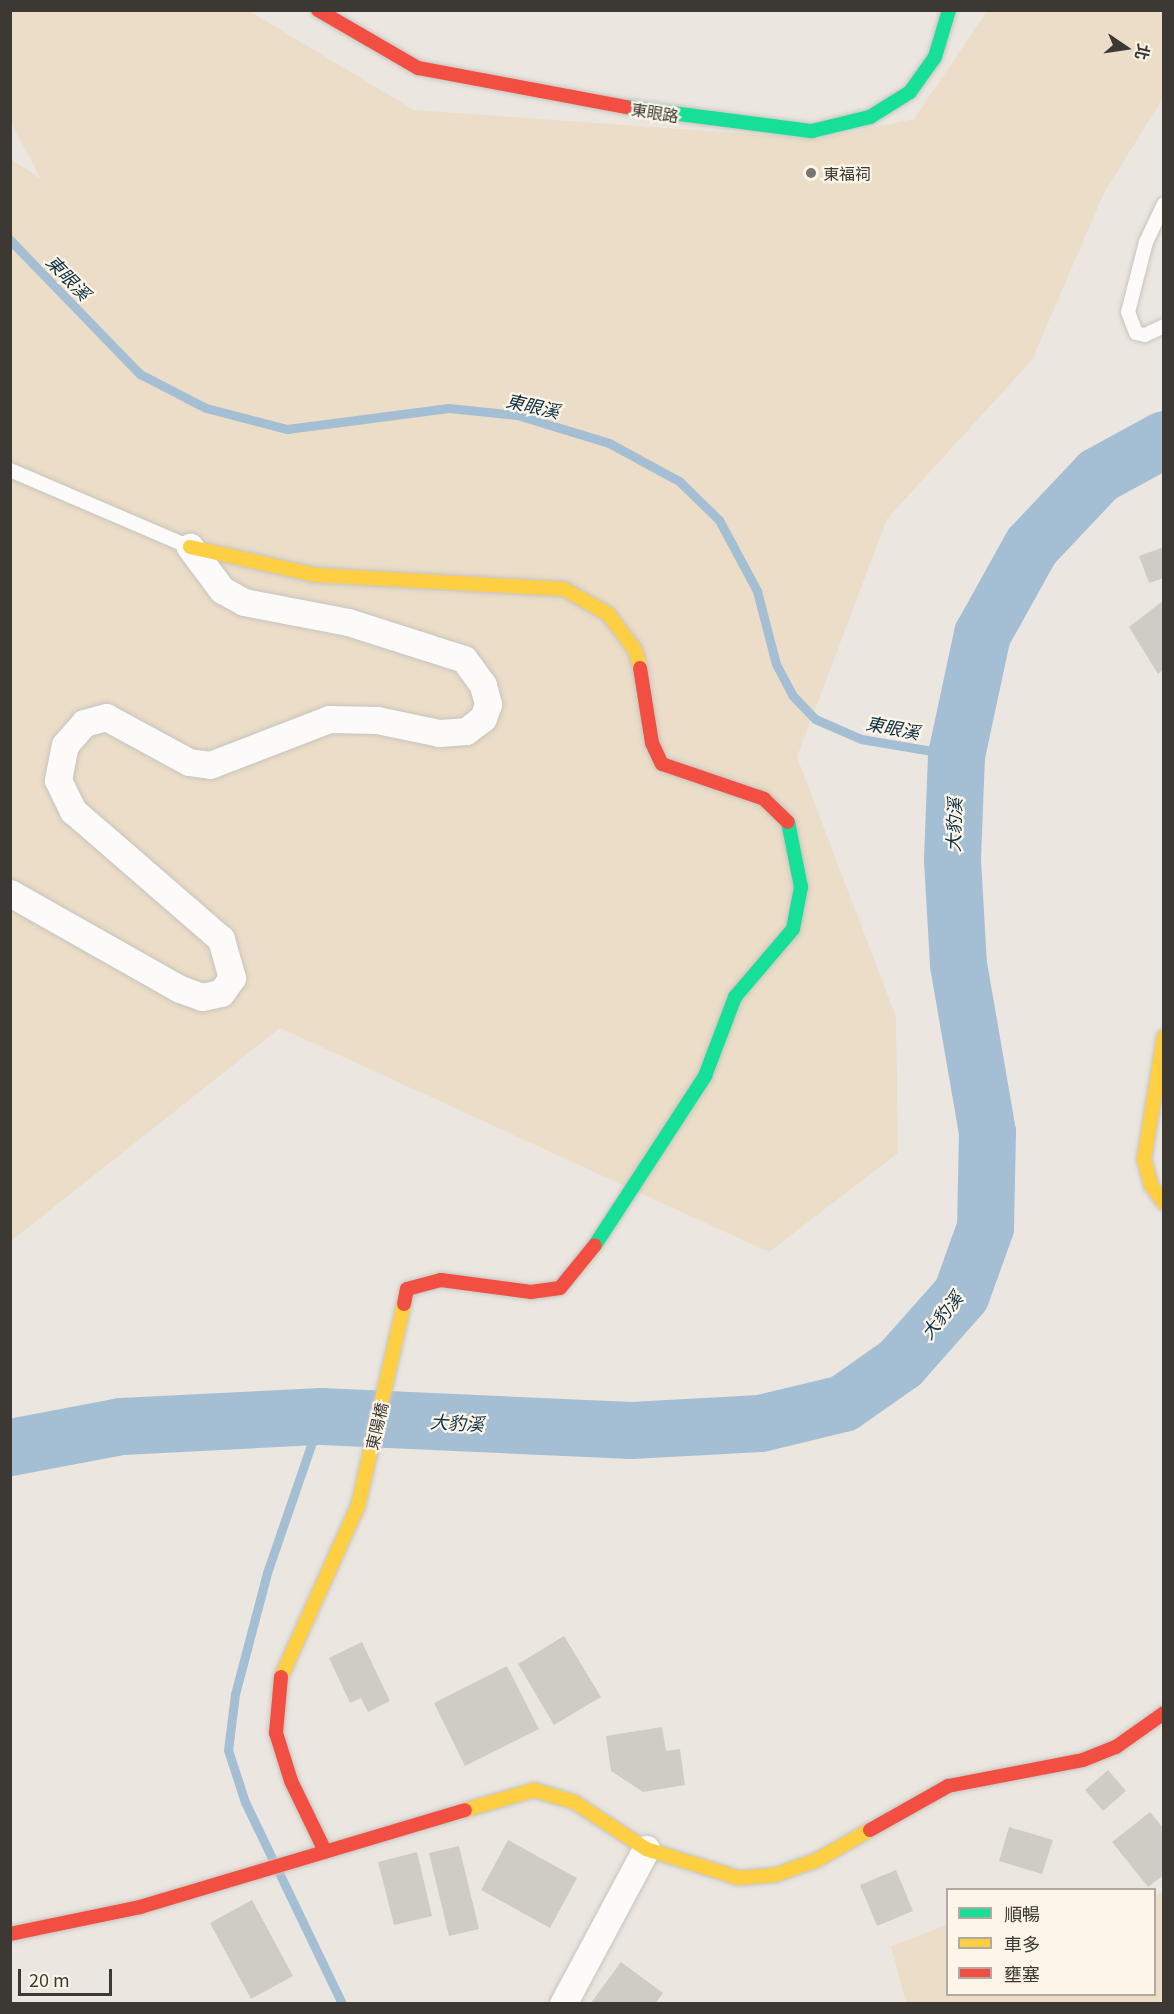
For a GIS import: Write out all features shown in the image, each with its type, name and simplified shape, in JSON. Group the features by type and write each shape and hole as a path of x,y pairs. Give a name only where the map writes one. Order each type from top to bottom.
{"street":[{"name":"東眼路","path":"318,10 418,68 508,89 812,131 870,117 910,92 935,57 949,10"},
{"path":"10,893 180,989 202,996 221,993 232,978 221,939 73,811 58,780 65,745 84,723 106,717 189,762 210,765 329,719 377,720 439,733 466,731 483,718 488,704 483,685 464,659 348,622 244,602 222,590 190,547"},
{"name":"東陽橋","path":"190,547 315,575 564,589 608,614 635,650 648,696 652,743 662,764 764,799 787,819 801,887 793,929 735,997 705,1076 608,1228 560,1288 531,1292 441,1280 407,1289 358,1506 296,1638 280,1679 276,1706 276,1732 291,1781 325,1851"},
{"path":"1164,1037 1144,1159 1151,1185 1164,1203"},
{"path":"10,1934 140,1907 534,1790 574,1802 646,1849 718,1874 775,1875 817,1860 948,1786 1083,1760 1116,1747 1164,1713"},
{"path":"563,2004 646,1849"}],"lane":[{"path":"1164,204 1146,242 1128,312 1136,333 1145,335 1164,326"},
{"path":"10,470 190,547"}],"shaded area":[{"path":"11,11 249,11 414,110 819,139 914,119 987,11 1163,11 1163,98 1104,193 1032,360 887,519 797,757 896,1017 898,1153 769,1252 280,1028 11,1241 11,159 41,179 11,123"},
{"path":"1163,1891 1163,2003 906,2003 891,1946 946,1925 946,1996 1156,1996 1156,1895"}],"building":[{"path":"1164,547 1164,578 1149,583 1139,556"},
{"path":"1164,600 1164,669 1158,674 1129,627"},
{"path":"564,1636 601,1697 554,1725 518,1664"},
{"path":"362,1642 390,1701 368,1712 361,1698 350,1703 329,1658"},
{"path":"507,1666 539,1729 465,1766 434,1703"},
{"path":"662,1727 666,1751 680,1749 685,1785 643,1792 611,1771 606,1736"},
{"path":"1108,1770 1126,1791 1103,1811 1085,1790"},
{"path":"1150,1812 1164,1829 1164,1875 1148,1887 1112,1842"},
{"path":"1009,1827 1053,1840 1042,1874 999,1861"},
{"path":"508,1840 577,1878 550,1928 481,1890"},
{"path":"459,1846 479,1929 449,1936 429,1853"},
{"path":"417,1852 432,1916 394,1925 378,1862"},
{"path":"896,1870 913,1911 877,1926 860,1885"},
{"path":"252,1900 293,1976 251,1999 210,1923"},
{"path":"621,1962 663,1993 655,2004 590,2004"}],"waterway":[{"name":"東眼溪","path":"10,240 140,374 206,408 287,429 449,408 517,415 609,443 679,481 719,520 757,591 776,664 793,696 815,719 861,739 956,755"},
{"name":"大豹溪","path":"10,1447 121,1426 321,1416 631,1430 760,1423 843,1403 900,1363 961,1294 985,1227 987,1132 958,964 952,859 956,755 982,634 1031,546 1098,475 1164,439"},
{"path":"321,1416 267,1573 235,1694 228,1750 245,1802 342,2004"}],"traffic: fast":[{"path":"626,107 812,131 870,117 910,92 935,57 949,10"},
{"path":"595,1245 705,1076 735,997 793,929 801,887 788,822"}],"traffic: slow":[{"path":"190,547 315,575 564,589 608,614 635,650 640,668"},
{"path":"1164,1037 1144,1159 1151,1185 1164,1203"},
{"path":"281,1677 358,1506 404,1304"},
{"path":"465,1810 534,1790 574,1802 646,1849 739,1878 775,1875 817,1860 870,1830"}],"traffic: jam":[{"path":"318,10 418,68 626,107"},
{"path":"640,668 652,743 662,764 764,799 788,822"},
{"path":"404,1304 407,1289 441,1280 531,1292 560,1288 595,1245"},
{"path":"281,1677 276,1733 291,1781 325,1851"},
{"path":"870,1830 948,1786 1083,1760 1116,1747 1164,1713"},
{"path":"10,1934 140,1907 465,1810"}],"place":[{"name":"東福祠","path":"811,173"}]}
